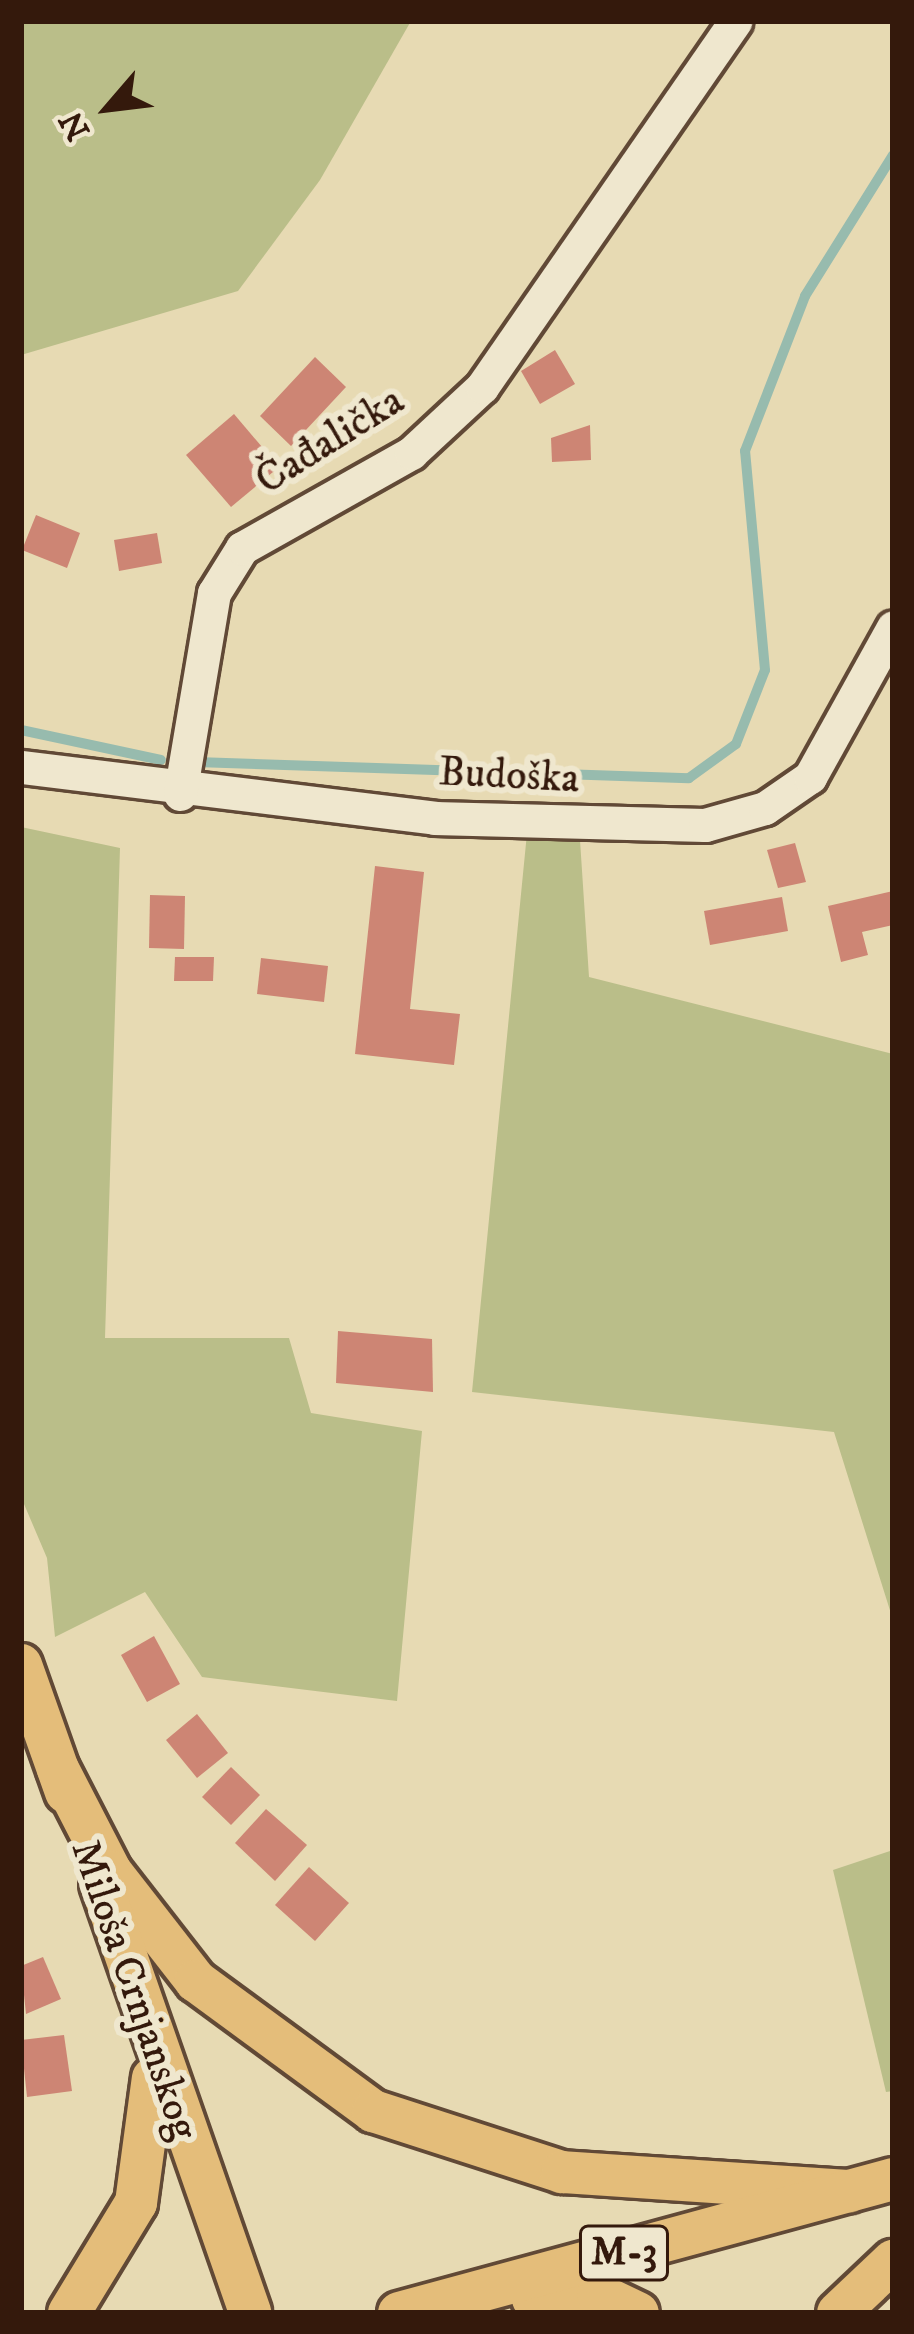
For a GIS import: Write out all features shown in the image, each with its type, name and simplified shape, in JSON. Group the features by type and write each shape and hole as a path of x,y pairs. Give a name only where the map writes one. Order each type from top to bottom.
{"main road":[{"name":"Miloša Crnjanskog","path":"21,1665 250,2313"},
{"path":"58,1769 131,1902 223,2007 354,2100 496,2158 614,2179 849,2191"},
{"path":"69,2313 136,2203 154,2126 152,2036 178,2002 223,2007"},
{"name":"M-3","path":"399,2313 893,2179"},
{"path":"838,2313 893,2261"},
{"path":"461,2313 574,2293 638,2313"}],"street":[{"name":"Čađalička","path":"180,794 214,593 242,548 411,453 482,387 735,21"},
{"name":"Budoška","path":"21,767 180,794 705,825 765,808 810,777 893,626"}],"green space":[{"path":"21,21 411,21 320,180 238,291 21,355"},
{"path":"528,823 579,825 589,977 893,1054 893,1620 834,1432 472,1392"},
{"path":"21,827 120,848 105,1338 289,1338 311,1413 422,1431 397,1701 202,1677 145,1592 55,1637 47,1558 21,1497"},
{"path":"893,1850 893,2091 886,2092 833,1870"}],"building":[{"path":"555,350 575,384 540,404 521,371"},
{"path":"315,357 346,387 291,446 260,416"},
{"path":"234,414 279,467 231,507 186,455"},
{"path":"590,425 591,460 552,462 551,438"},
{"path":"36,515 80,533 67,568 22,550"},
{"path":"157,533 162,563 119,571 114,540"},
{"path":"795,843 806,882 778,888 767,850"},
{"path":"375,866 424,872 410,1009 460,1014 454,1065 355,1054"},
{"path":"893,891 893,925 862,932 868,955 841,962 828,906"},
{"path":"150,895 185,896 184,949 149,948"},
{"path":"782,897 788,931 710,945 704,911"},
{"path":"175,957 214,957 213,981 174,981"},
{"path":"261,958 328,966 324,1002 257,994"},
{"path":"338,1331 432,1339 433,1392 336,1383"},
{"path":"154,1636 180,1684 147,1702 121,1655"},
{"path":"197,1714 228,1753 197,1778 166,1740"},
{"path":"231,1767 260,1795 231,1825 202,1797"},
{"path":"266,1809 307,1845 275,1881 235,1843"},
{"path":"309,1867 349,1903 315,1941 275,1905"},
{"path":"43,1957 61,1999 26,2014 21,1966"},
{"path":"64,2035 72,2091 27,2097 21,2040"}],"waterway":[{"path":"196,762 689,778 736,744 765,670 745,451 805,296 893,155"},
{"path":"21,730 161,760"}]}
